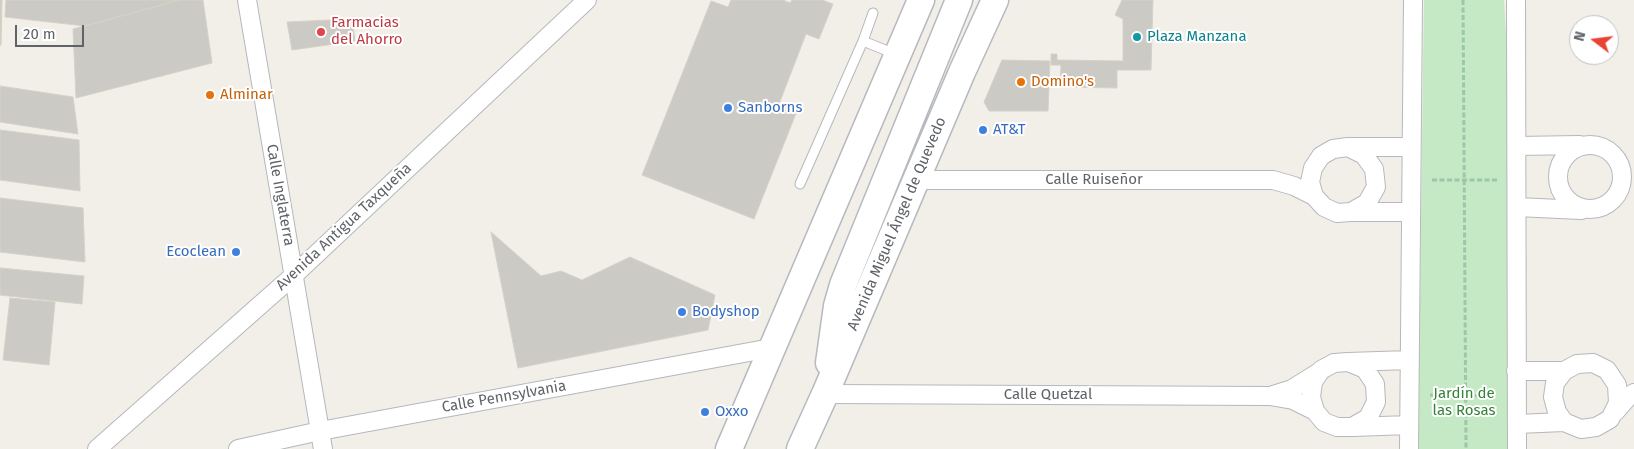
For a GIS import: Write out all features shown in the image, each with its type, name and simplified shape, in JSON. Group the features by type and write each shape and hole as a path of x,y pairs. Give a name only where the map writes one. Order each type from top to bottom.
{"main road":[{"path":"729,449 921,0"},
{"path":"825,394 838,302 959,0"},
{"name":"Avenida Miguel Ángel de Quevedo","path":"800,449 962,72 995,0"}],"street":[{"name":"Calle Inglaterra","path":"247,0 323,449"},
{"name":"Avenida Antigua Taxqueña","path":"97,449 293,276 587,0"},
{"path":"1409,449 1413,0"},
{"path":"1516,0 1516,397 1518,449"},
{"path":"1517,146 1597,145 1634,168"},
{"path":"1580,146 1568,153 1560,165 1557,179 1562,193 1571,204 1584,210"},
{"path":"1348,147 1364,154 1374,169 1376,187 1367,204 1352,212"},
{"path":"1411,147 1333,148 1321,156 1313,168 1310,182 1314,196 1324,207 1337,213 1411,212"},
{"path":"1611,152 1622,166 1622,184 1614,200"},
{"name":"Calle Ruiseñor","path":"916,180 1272,180 1294,174 1321,156"},
{"name":"Calle Ruiseñor","path":"1272,180 1294,186 1314,196"},
{"path":"1517,207 1600,209 1614,200 1634,180"},
{"name":"Calle Pennsylvania","path":"238,449 771,348"},
{"path":"1409,425 1338,427 1324,422 1315,411 1311,397 1313,382 1321,370 1334,363 1410,360"},
{"path":"1348,362 1365,369 1375,384 1376,402 1368,418 1352,427"},
{"path":"1517,424 1564,422 1581,428 1596,427 1610,419 1628,396 1634,392 1607,370 1593,363 1577,364 1564,371 1555,383 1553,397 1557,412 1564,422"},
{"name":"Calle Quetzal","path":"1270,396 1292,390 1321,370"},
{"path":"1607,370 1617,384 1618,403 1610,419"},
{"path":"1516,371 1564,371"},
{"name":"Calle Quetzal","path":"825,394 1270,396 1293,400 1315,411"}],"lane":[{"path":"800,184 863,42 873,13"},
{"path":"863,42 898,55"}],"path":[{"path":"1463,0 1466,449"},
{"path":"1411,180 1517,180"},
{"path":"1409,394 1516,397"}],"green space":[{"name":"Jardín de las Rosas","path":"1424,0 1504,0 1512,140 1512,449 1418,449"}],"building":[{"path":"0,0 2,0 1,45 0,45"},
{"path":"6,0 180,0 85,26 5,17"},
{"path":"180,0 203,0 212,63 76,98 73,29"},
{"name":"Sanborns","path":"731,0 783,0 790,3 792,0 822,0 833,4 819,39 806,34 779,104 797,111 754,219 642,175 711,1 728,7"},
{"name":"Plaza Manzana","path":"1122,0 1153,0 1151,70 1117,70 1117,88 1060,87 1061,65 1051,65 1051,54 1057,54 1057,60 1123,61 1123,19 1115,15"},
{"name":"Farmacias del Ahorro","path":"352,19 355,41 292,50 287,22"},
{"name":"Domino's","path":"1002,60 1050,61 1048,111 989,111 984,102"},
{"path":"0,86 73,97 78,134 0,122"},
{"path":"0,130 79,140 80,191 0,180"},
{"path":"0,198 83,208 85,262 0,252"},
{"path":"491,232 541,276 561,271 582,280 630,257 715,295 708,330 518,368"},
{"path":"0,268 84,276 82,304 0,295"},
{"path":"10,298 55,302 49,365 3,360"}],"place":[{"name":"Farmacias del Ahorro","path":"321,32"},
{"name":"Plaza Manzana","path":"1137,37"},
{"name":"Domino's","path":"1021,82"},
{"name":"Alminar","path":"210,95"},
{"name":"Sanborns","path":"728,108"},
{"name":"AT&T","path":"983,130"},
{"name":"Ecoclean","path":"236,252"},
{"name":"Bodyshop","path":"682,312"},
{"name":"Oxxo","path":"705,412"}]}
